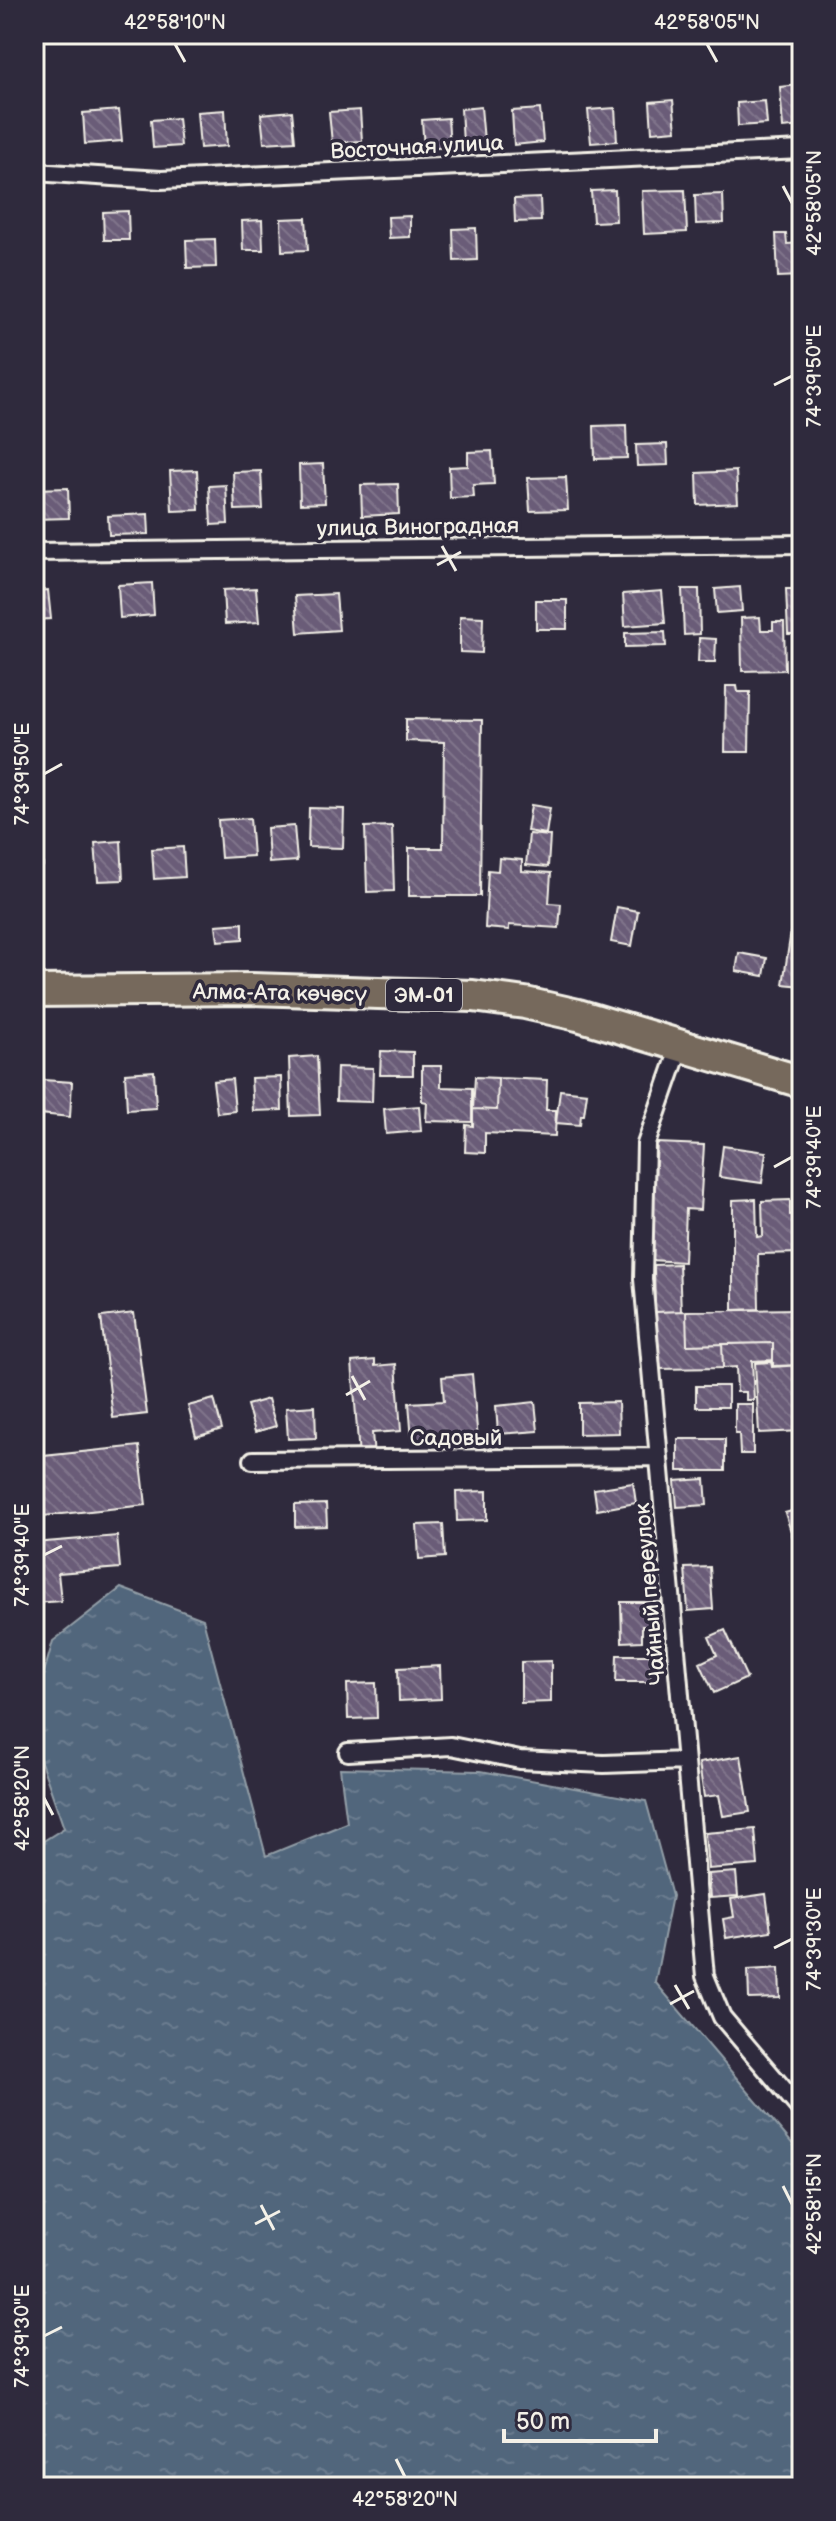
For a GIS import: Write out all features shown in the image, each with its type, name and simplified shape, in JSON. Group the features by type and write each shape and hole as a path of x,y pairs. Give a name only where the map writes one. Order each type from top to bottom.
{"highway":[{"name":"Алма-Ата көчөсү","path":"34,991 252,989 473,996 578,1015 802,1082"}],"street":[{"name":"Восточная улица","path":"34,172 161,180 802,150"},
{"name":"улица Виноградная","path":"34,552 802,544"},
{"name":"Чайный переулок","path":"680,1046 646,1144 643,1279 705,1976 722,2017 802,2111"},
{"name":"Садовый","path":"253,1460 659,1457"},
{"path":"348,1752 451,1746 520,1760 604,1764 686,1761"}],"water":[{"path":"121,1588 203,1619 266,1856 347,1823 340,1768 481,1771 646,1801 672,1896 655,1982 802,2155 802,2487 34,2487 34,1847 64,1828 34,1742 34,1707 53,1641"}],"building":[{"path":"800,85 802,126 783,128 780,87"},
{"path":"673,100 676,130 652,132 650,102"},
{"path":"765,101 767,124 738,126 737,103"},
{"path":"34,103 43,103 40,136 34,135"},
{"path":"481,107 484,141 463,143 461,109"},
{"path":"615,108 617,141 591,143 588,110"},
{"path":"540,109 543,142 514,145 512,111"},
{"path":"119,110 122,141 85,144 83,113"},
{"path":"225,110 227,146 200,148 197,112"},
{"path":"360,110 362,141 332,143 329,112"},
{"path":"292,111 295,141 264,143 261,114"},
{"path":"178,118 181,146 153,148 151,120"},
{"path":"448,118 450,147 424,149 422,120"},
{"path":"615,190 616,221 593,222 591,191"},
{"path":"685,190 687,232 644,234 642,191"},
{"path":"723,194 724,223 696,224 695,195"},
{"path":"540,198 541,221 515,222 514,199"},
{"path":"128,211 129,240 104,240 103,212"},
{"path":"410,216 410,237 389,238 388,217"},
{"path":"306,218 308,250 282,251 281,219"},
{"path":"262,220 263,250 243,250 242,221"},
{"path":"476,228 477,260 454,261 453,229"},
{"path":"776,234 786,234 787,244 802,243 802,276 778,277"},
{"path":"215,239 216,267 187,268 186,240"},
{"path":"626,425 627,458 595,459 594,426"},
{"path":"667,444 668,465 637,466 636,445"},
{"path":"492,451 494,484 473,485 474,497 450,498 449,467 468,466 468,452"},
{"path":"323,464 325,503 300,504 299,465"},
{"path":"197,470 199,510 172,511 170,471"},
{"path":"261,471 263,509 235,510 233,472"},
{"path":"736,471 738,503 698,505 697,473"},
{"path":"566,477 568,510 530,511 528,478"},
{"path":"398,484 399,514 362,516 361,485"},
{"path":"226,485 228,524 211,525 209,486"},
{"path":"68,488 69,518 34,519 34,489"},
{"path":"148,514 149,534 109,535 108,516"},
{"path":"152,583 154,615 120,618 118,585"},
{"path":"740,587 742,611 717,613 715,589"},
{"path":"256,588 259,622 225,624 223,590"},
{"path":"682,589 699,589 700,634 684,635"},
{"path":"786,589 802,589 802,634 788,634"},
{"path":"48,590 51,619 34,620 34,591"},
{"path":"662,591 665,623 625,626 623,594"},
{"path":"336,594 339,630 298,633 295,596"},
{"path":"536,600 567,600 567,629 536,629"},
{"path":"460,616 483,617 482,653 460,652"},
{"path":"760,617 761,630 773,630 773,622 784,622 785,670 742,671 741,618"},
{"path":"665,632 666,646 625,647 625,633"},
{"path":"699,638 716,639 715,662 698,662"},
{"path":"726,686 737,686 738,692 750,692 749,752 725,752"},
{"path":"406,719 482,720 480,896 409,896 409,848 443,848 444,742 406,741"},
{"path":"531,805 550,808 546,834 527,831"},
{"path":"309,808 344,809 343,848 308,847"},
{"path":"250,818 253,856 221,858 218,820"},
{"path":"294,826 297,861 269,863 267,828"},
{"path":"392,826 394,891 367,892 365,827"},
{"path":"529,834 550,836 548,867 526,865"},
{"path":"34,835 41,835 43,866 34,867"},
{"path":"121,841 123,880 98,881 95,843"},
{"path":"183,847 185,877 154,879 152,849"},
{"path":"499,858 522,860 522,871 551,873 549,903 561,904 559,928 509,925 509,930 485,928 488,870 498,871"},
{"path":"617,907 638,911 632,946 611,942"},
{"path":"243,923 243,939 218,941 216,925"},
{"path":"791,931 802,933 802,986 783,984"},
{"path":"739,953 767,958 764,976 736,971"},
{"path":"381,1051 413,1052 413,1075 380,1075"},
{"path":"317,1056 320,1115 291,1116 289,1058"},
{"path":"422,1066 441,1066 441,1087 472,1088 472,1122 426,1121 427,1102 422,1101"},
{"path":"337,1067 373,1068 372,1102 336,1101"},
{"path":"154,1071 156,1108 127,1110 125,1073"},
{"path":"281,1077 282,1110 253,1111 251,1078"},
{"path":"475,1077 498,1078 497,1110 473,1109"},
{"path":"498,1078 547,1080 546,1110 556,1110 555,1136 485,1133 485,1153 465,1152 466,1125 473,1126 473,1109 497,1110"},
{"path":"232,1079 235,1111 217,1113 213,1081"},
{"path":"43,1080 72,1082 70,1117 40,1114"},
{"path":"560,1090 587,1093 580,1125 556,1123"},
{"path":"419,1106 421,1131 386,1134 384,1109"},
{"path":"657,1143 704,1145 700,1210 686,1209 684,1262 650,1260"},
{"path":"723,1146 766,1152 762,1183 719,1177"},
{"path":"756,1199 757,1237 763,1236 762,1201 790,1200 790,1215 802,1214 802,1253 758,1254 759,1309 733,1310 733,1200"},
{"path":"679,1264 681,1311 655,1312 654,1265"},
{"path":"802,1266 802,1313 794,1267"},
{"path":"797,1309 802,1365 773,1366 773,1343 687,1345 686,1311"},
{"path":"686,1311 687,1345 722,1344 723,1368 657,1369 655,1312"},
{"path":"134,1313 147,1414 113,1418 101,1317"},
{"path":"773,1343 773,1360 752,1361 754,1400 746,1400 746,1392 737,1392 736,1367 723,1368 722,1344"},
{"path":"375,1360 375,1366 396,1364 401,1431 372,1433 374,1456 359,1457 352,1362"},
{"path":"771,1362 772,1367 802,1365 802,1431 759,1433 755,1363"},
{"path":"472,1374 478,1440 456,1442 456,1436 412,1440 409,1403 444,1401 442,1377"},
{"path":"696,1386 728,1386 728,1407 696,1407"},
{"path":"214,1399 222,1429 196,1437 188,1406"},
{"path":"268,1399 276,1426 255,1432 247,1405"},
{"path":"535,1402 538,1431 498,1434 496,1406"},
{"path":"618,1402 619,1433 579,1434 579,1403"},
{"path":"735,1404 753,1404 753,1454 740,1454 739,1434 735,1434"},
{"path":"315,1406 316,1438 288,1439 286,1408"},
{"path":"678,1439 725,1439 725,1471 678,1471"},
{"path":"139,1446 146,1505 34,1517 34,1457"},
{"path":"705,1479 707,1505 677,1507 675,1481"},
{"path":"633,1483 636,1503 597,1510 594,1489"},
{"path":"487,1491 487,1520 457,1521 456,1492"},
{"path":"326,1504 327,1526 295,1527 295,1505"},
{"path":"802,1508 802,1546 796,1547 785,1513"},
{"path":"443,1524 445,1557 419,1559 417,1525"},
{"path":"117,1536 120,1568 58,1573 61,1601 34,1603 34,1543"},
{"path":"710,1567 713,1609 688,1611 685,1568"},
{"path":"621,1602 660,1602 660,1626 642,1626 642,1641 622,1642"},
{"path":"725,1630 747,1678 714,1693 700,1663 717,1655 709,1637"},
{"path":"617,1655 651,1655 650,1682 616,1682"},
{"path":"551,1661 551,1702 521,1703 521,1662"},
{"path":"440,1666 441,1699 399,1701 398,1668"},
{"path":"376,1683 377,1718 348,1719 347,1684"},
{"path":"741,1756 750,1812 723,1816 719,1795 704,1797 699,1763"},
{"path":"755,1829 758,1865 708,1869 705,1833"},
{"path":"736,1872 738,1896 710,1898 708,1874"},
{"path":"766,1894 771,1931 726,1938 723,1919 734,1917 731,1899"},
{"path":"779,1968 780,1998 749,1999 748,1970"}]}
